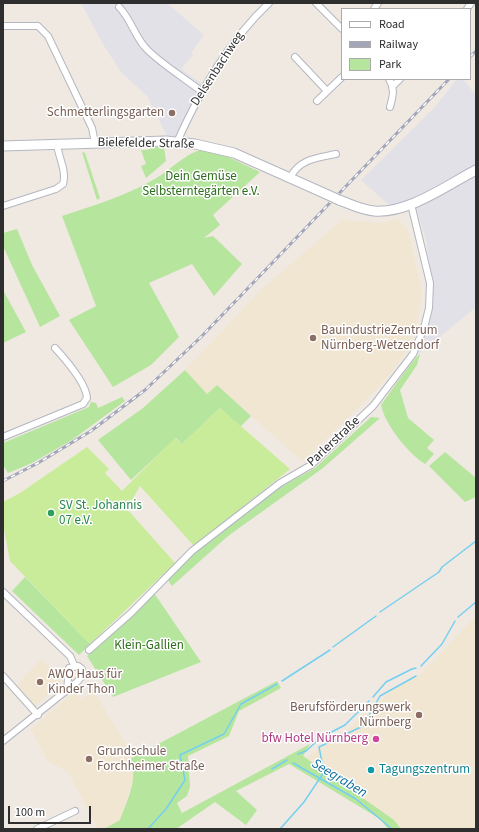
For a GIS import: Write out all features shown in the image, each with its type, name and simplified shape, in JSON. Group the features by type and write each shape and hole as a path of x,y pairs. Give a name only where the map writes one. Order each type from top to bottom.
{"street":[{"name":"Delsenbachweg","path":"177,142 201,91 240,34 269,3"},
{"path":"316,3 341,28"},
{"path":"119,7 125,13 134,34 146,48 201,91"},
{"path":"3,26 38,26 48,36 92,128 95,143"},
{"path":"295,57 327,91"},
{"path":"317,101 341,78"},
{"path":"390,80 393,86 394,94 390,107"},
{"path":"393,86 399,80"},
{"name":"Bielefelder Straße","path":"3,146 177,142 225,150 339,200 373,211 391,210 411,204 476,170"},
{"path":"3,206 56,189 63,184 64,174 57,144"},
{"path":"290,178 294,170 301,164 311,159 336,154"},
{"name":"Parlerstraße","path":"89,650 131,613 192,551 280,483 311,465 373,406 413,354 424,328 427,315 430,283 411,204"},
{"path":"3,437 83,404 87,398 87,390 55,348"},
{"path":"3,592 70,656 74,665 82,669 82,676 77,682 38,715 3,741"},
{"path":"67,690 69,668 74,665"},
{"path":"3,676 38,715"},
{"path":"37,829 75,811"}],"shaded area":[{"path":"81,3 167,3 204,35 191,53 193,55 181,69 206,87 178,136 167,136 147,96 122,73 104,46"},
{"path":"456,80 464,80 476,95 476,307 416,355 433,304 426,239 416,209 390,206 361,180 434,108"},
{"name":"BauindustrieZentrum Nürnberg-Wetzendorf","path":"398,219 408,230 422,291 417,325 407,350 392,372 364,402 302,461 217,385 207,394 185,370 262,289 342,220 380,223"},
{"name":"Berufsförderungswerk Nürnberg","path":"476,616 476,829 401,829 393,820 306,758 348,729 398,685 421,674"},
{"name":"AWO Haus für Kinder Thon","path":"41,659 62,678 58,687 35,706 17,685"},
{"name":"Grundschule Forchheimer Straße","path":"93,690 130,751 130,759 134,767 134,776 120,820 104,829 98,829 69,773 47,760 31,729 74,692 82,700"}],"green space":[{"path":"154,147 164,147 166,161 146,178 141,166 146,164 141,150 147,150"},
{"name":"Dein Gemüse Selbsterntegärten e.V.","path":"203,149 224,155 260,172 213,215 220,225 204,238 213,236 242,264 214,296 192,264 149,283 179,337 151,365 113,387 69,320 96,306 62,216 130,192 158,177 189,155"},
{"path":"82,152 85,153 100,198 97,200"},
{"path":"17,229 32,265 60,316 40,327 3,246 3,233"},
{"path":"3,290 26,332 3,343"},
{"path":"420,354 417,365 400,390 408,418 434,440 427,448 434,454 425,464 405,446 392,430 383,413 381,405 407,369"},
{"path":"185,370 207,394 217,385 251,416 240,427 220,408 182,444 176,438 131,480 98,440 143,408"},
{"path":"122,397 125,401 72,440 32,463 8,473 3,465 3,443 89,407 91,402 96,403 98,408"},
{"path":"220,408 290,469 194,546 140,486 127,509 175,563 90,644 10,561 3,524 3,502 20,493 87,447 109,469 105,473 122,491 175,438 182,444"},
{"path":"371,417 380,418 323,468 228,536 172,586 167,579 184,562 275,490 315,468"},
{"path":"445,452 476,478 476,497 465,502 429,466"},
{"path":"25,577 90,644 79,655 12,591"},
{"name":"Klein-Gallien","path":"154,593 201,662 113,697 87,656"},
{"path":"277,681 281,688 239,711 229,736 188,756 190,787 187,796 177,803 182,813 310,744 303,756 394,820 401,829 388,829 380,819 289,764 236,791 257,810 246,825 215,802 176,829 104,829 120,820 126,805 133,782 130,759"}],"waterway":[{"path":"380,612 439,572 442,567 476,541"},
{"path":"458,617 476,602"},
{"path":"333,647 376,616"},
{"path":"421,666 442,644 455,621"},
{"path":"282,681 330,650"},
{"path":"373,697 386,682 416,668"},
{"path":"280,829 304,802 324,772 319,747 363,726 380,696 416,676"},
{"path":"148,829 166,809 185,780 180,755 224,734 241,704 277,684"},
{"path":"320,738 345,725 369,701"},
{"path":"298,754 306,751 317,741"},
{"path":"272,769 287,760"},
{"name":"Seegraben","path":"293,763 356,799 392,829"}],"railway":[{"path":"471,56 476,51"},
{"path":"3,481 38,463 91,431 145,390 201,337 448,80"}],"place":[{"name":"Schmetterlingsgarten","path":"172,113"},
{"name":"BauindustrieZentrum Nürnberg-Wetzendorf","path":"313,338"},
{"name":"SV St. Johannis 07 e.V.","path":"51,513"},
{"name":"AWO Haus für Kinder Thon","path":"40,682"},
{"name":"Berufsförderungswerk Nürnberg","path":"419,715"},
{"name":"bfw Hotel Nürnberg","path":"376,739"},
{"name":"Grundschule Forchheimer Straße","path":"89,759"},
{"name":"Tagungszentrum","path":"371,770"}]}
